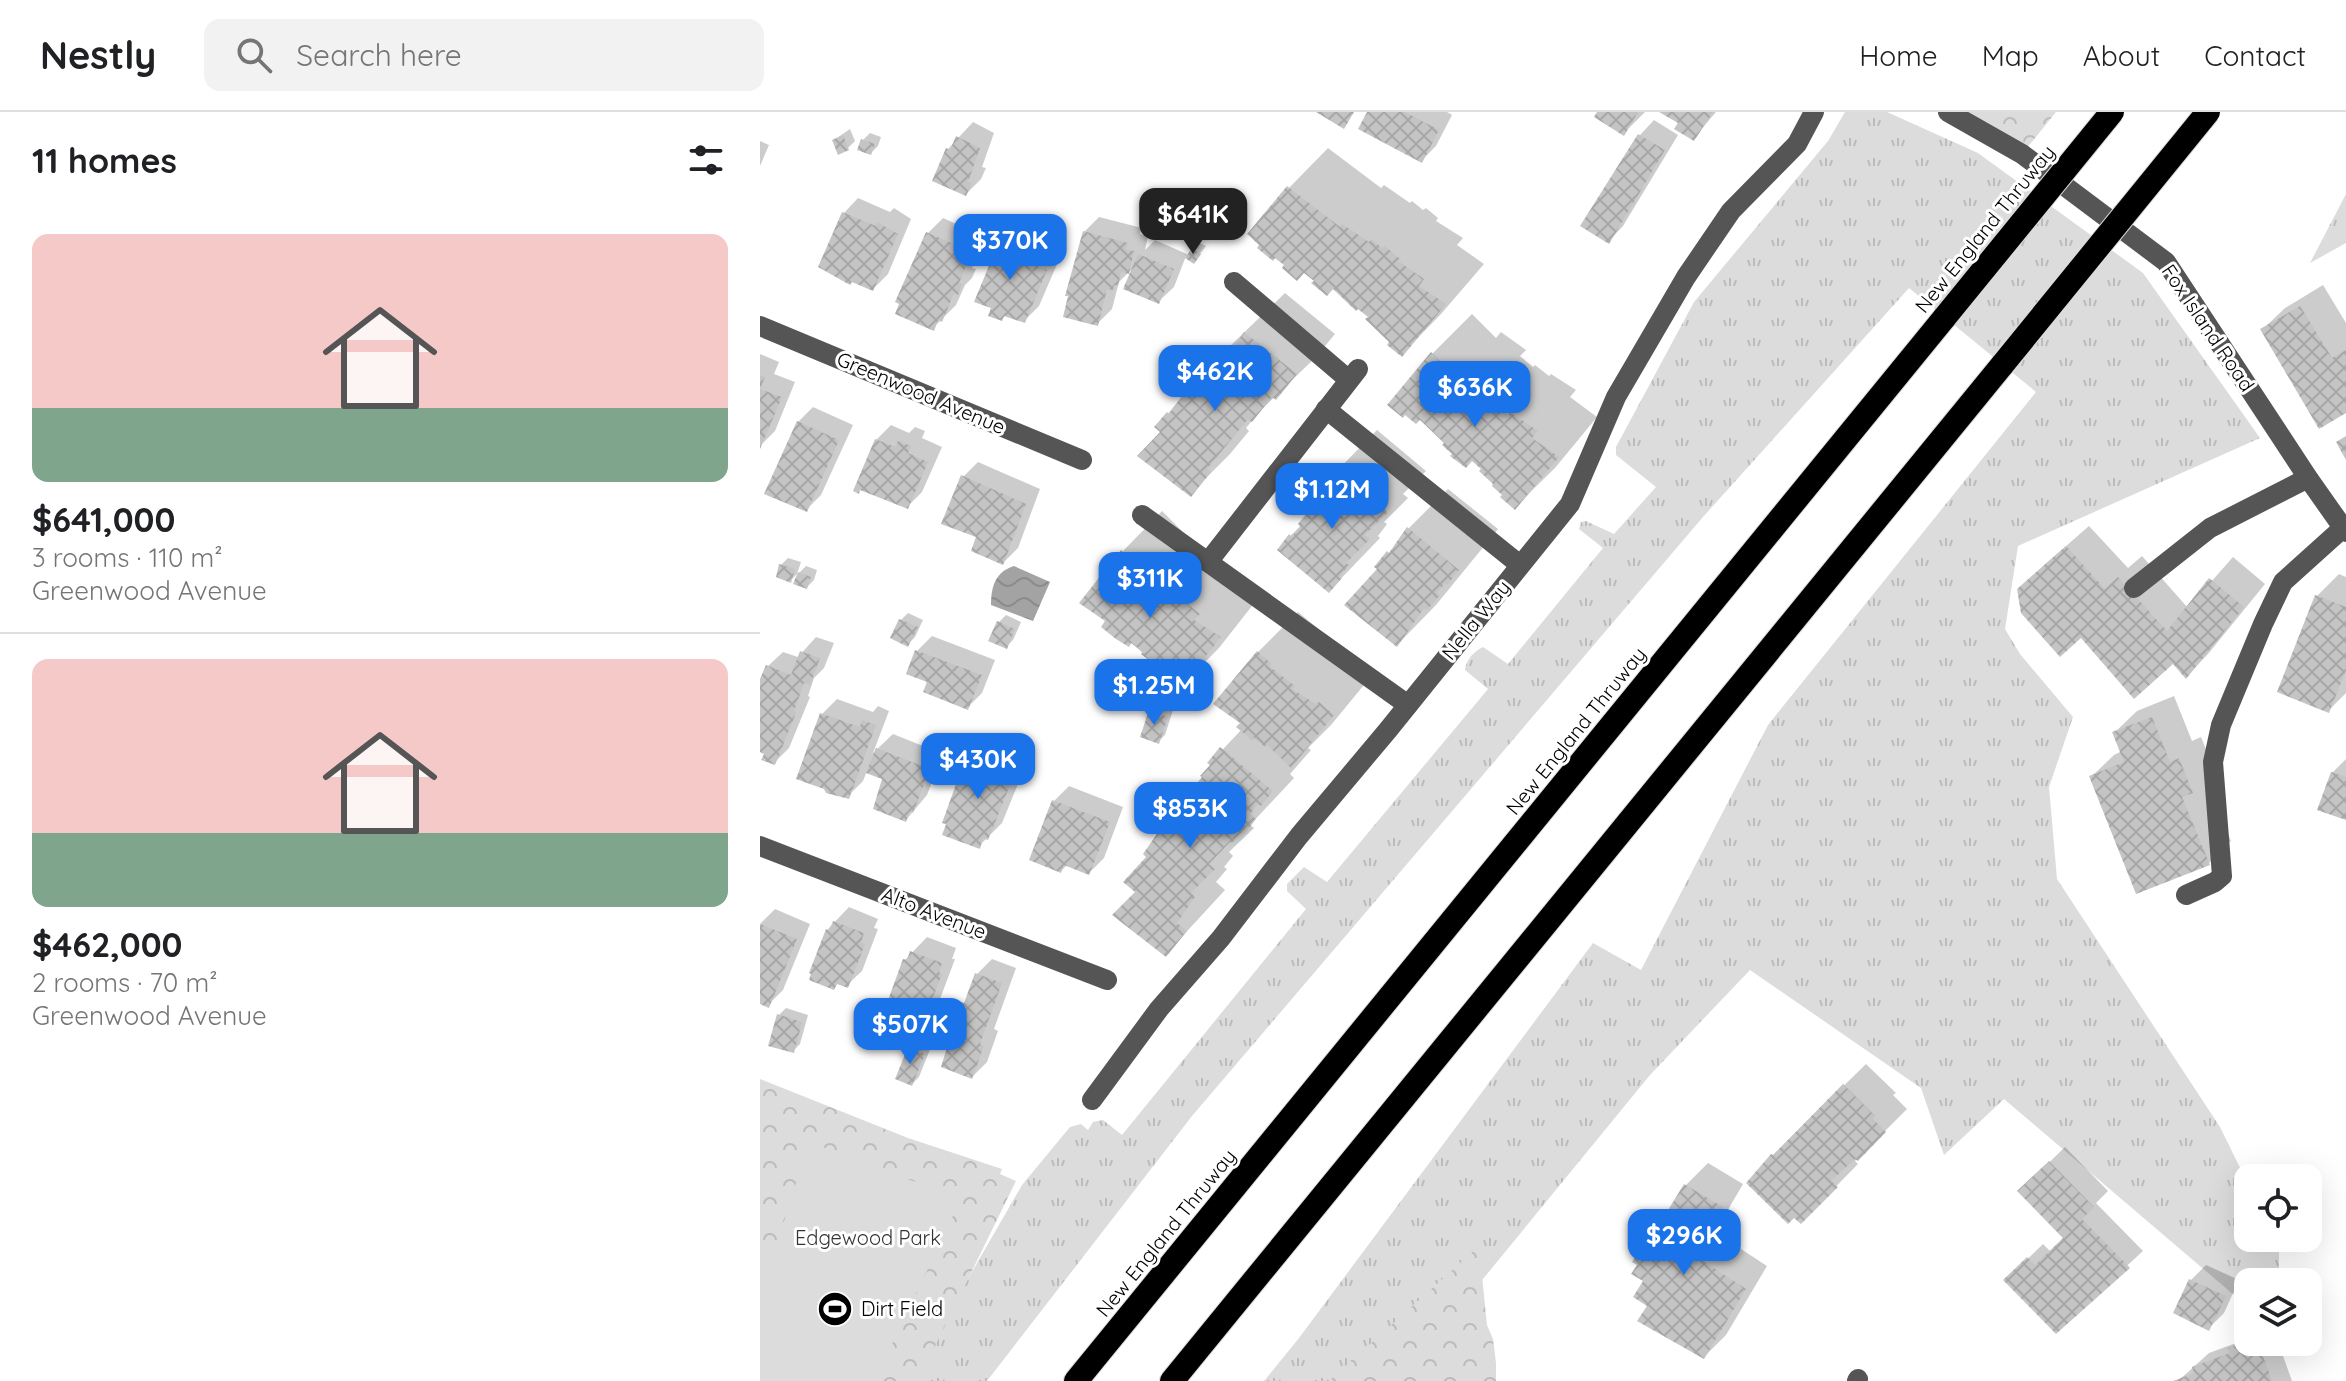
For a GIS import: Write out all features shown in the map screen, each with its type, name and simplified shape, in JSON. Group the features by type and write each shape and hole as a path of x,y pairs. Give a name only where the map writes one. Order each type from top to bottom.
{"highway":[{"name":"New England Thruway","path":"1076,1381 2112,112"},
{"path":"1172,1381 2208,112"}],"street":[{"name":"Nella Way","path":"1092,1100 1159,1009 1221,938 1299,836 1570,504 1616,397 1686,277 1731,211 1797,144 1814,112"},
{"name":"Fox Island Road","path":"1948,112 2022,154 2166,262 2345,530"},
{"path":"1208,562 1354,374 1234,282"},
{"name":"Greenwood Avenue","path":"760,326 1082,460"},
{"path":"1326,409 1520,565"},
{"path":"2134,588 2210,528 2308,478"},
{"path":"1142,515 1408,705"},
{"path":"2186,895 2222,876 2213,762 2221,725 2263,624 2283,582 2345,530"},
{"name":"Alto Avenue","path":"760,846 1107,980"}],"green space":[{"path":"1845,112 1887,112 1978,153 2143,273 2260,438 2018,546 2005,629 2020,654 2073,717 2049,787 2057,879 2220,1127 2238,1164 2234,1164 2234,1252 2279,1252 2279,1268 2234,1268 2234,1295 2004,1099 1944,1155 1921,1088 1750,970 1650,1075 1451,1318 1392,1381 1264,1381 1593,943 1641,970 1768,725 2036,392 1909,288 1703,517 1192,1116 987,1381 909,1381 1022,1185 1070,1127 1081,1124 1088,1130 1093,1122 1103,1120 1122,1135 1306,909 1287,891 1287,884 1304,867 1327,882 1488,689 1465,670 1471,656 1483,647 1508,664 1603,548 1579,529 1581,522 1586,521 1614,534 1656,487 1616,455 1616,447 1694,302 1828,141"},
{"path":"1949,112 2056,112 2022,154"},
{"path":"2346,194 2346,243 2310,263"},
{"name":"Edgewood Park","path":"760,1079 908,1138 1002,1169 1000,1174 1016,1181 918,1381 760,1381"},
{"name":"Dirt Field","path":"809,1142 961,1199 885,1359 870,1381 760,1381 760,1259 775,1250"},
{"path":"1479,1246 1496,1381 1329,1381"}],"water":[{"path":"1014,566 1050,582 1033,621 991,605 995,581 1002,572"}],"building":[{"path":"1316,112 1354,112 1344,129"},
{"path":"1367,112 1405,112 1439,130 1422,163 1358,129"},
{"path":"1597,112 1638,112 1624,136 1594,117"},
{"path":"1659,112 1713,112 1694,141 1674,129 1678,123"},
{"path":"1638,134 1665,150 1609,244 1580,226"},
{"path":"843,135 849,150 838,155 832,140"},
{"path":"956,136 980,148 966,196 932,181 946,148 950,150"},
{"path":"861,139 875,144 871,155 857,150"},
{"path":"1287,186 1340,227 1342,224 1369,242 1371,239 1382,248 1385,246 1400,259 1398,261 1424,279 1419,286 1446,304 1402,357 1387,345 1389,342 1365,319 1368,317 1358,309 1356,311 1333,289 1327,296 1304,273 1297,281 1282,268 1284,265 1275,258 1273,261 1257,248 1259,245 1247,234"},
{"path":"842,212 876,226 877,222 898,234 873,291 852,282 850,285 818,267"},
{"path":"1083,231 1128,243 1126,249 1134,251 1129,274 1121,272 1118,286 1114,285 1113,290 1107,289 1098,326 1063,317 1068,296 1065,296"},
{"path":"926,232 972,252 959,283 962,284 958,295 954,293 942,322 938,320 934,331 895,314 899,304 895,302"},
{"path":"1003,232 1028,242 1022,260 1047,270 1025,323 1004,316 1002,321 988,316 991,308 974,302"},
{"path":"1192,248 1201,254 1194,264 1185,258"},
{"path":"1138,254 1174,269 1159,304 1123,289"},
{"path":"2300,306 2332,358 2346,350 2346,413 2319,429 2260,329"},
{"path":"1244,332 1297,374 1276,400 1272,397 1252,422 1248,419 1207,469 1211,472 1191,497 1137,456 1160,432 1154,427 1167,412 1169,414 1197,375 1203,379 1222,353 1227,357"},
{"path":"1431,352 1455,376 1460,371 1488,390 1482,397 1492,405 1508,415 1510,412 1538,431 1532,438 1559,457 1515,510 1500,497 1502,495 1472,461 1466,468 1450,456 1452,454 1442,445 1444,443 1420,420 1416,424 1387,405"},
{"path":"760,389 782,397 760,449"},
{"path":"797,421 839,440 807,512 764,494"},
{"path":"2346,436 2346,460 2336,442"},
{"path":"875,439 895,447 898,441 911,446 908,453 928,462 908,509 860,490 859,494 853,491"},
{"path":"1335,468 1388,512 1365,535 1370,539 1346,563 1349,565 1339,577 1342,578 1329,593 1277,550 1289,534 1292,537 1300,526 1298,524 1307,513 1304,511 1325,486 1322,484"},
{"path":"961,475 1026,504 1003,565 971,551 976,537 941,524"},
{"path":"1407,527 1459,570 1437,593 1440,595 1427,610 1424,608 1397,647 1344,605 1377,569 1374,567 1387,551 1389,553"},
{"path":"2066,546 2105,589 2118,577 2167,631 2209,578 2244,607 2186,679 2173,664 2134,699 2081,638 2060,657 2021,613 2017,589"},
{"path":"1121,550 1137,563 1135,565 1159,587 1157,589 1168,598 1170,595 1182,603 1184,601 1200,614 1194,620 1221,637 1179,690 1153,668 1155,665 1141,654 1143,652 1131,643 1129,647 1116,639 1101,627 1105,621 1079,603"},
{"path":"779,564 795,569 791,583 776,577"},
{"path":"798,572 811,577 807,589 793,584"},
{"path":"2315,595 2346,607 2346,670 2329,713 2277,692"},
{"path":"899,619 918,627 908,647 890,638"},
{"path":"997,621 1015,629 1007,649 988,641"},
{"path":"915,650 982,675 968,710 923,692 927,682 906,674"},
{"path":"800,651 820,658 810,685 804,683 794,711 796,713 775,765 761,760 764,754 760,752 760,679 766,665 791,675"},
{"path":"1257,651 1272,664 1269,666 1295,686 1292,689 1316,704 1319,702 1334,715 1291,768 1266,744 1265,747 1253,737 1252,740 1236,727 1240,723 1213,704"},
{"path":"1149,710 1168,717 1159,744 1140,737"},
{"path":"820,713 860,727 862,720 876,725 849,799 826,793 824,789 796,779"},
{"path":"2152,717 2170,762 2179,758 2193,793 2182,797 2210,865 2136,894 2089,776 2124,762 2112,732"},
{"path":"1220,747 1273,791 1250,814 1256,819 1244,834 1242,832 1230,842 1209,864 1215,869 1191,893 1195,897 1177,923 1187,931 1166,957 1112,915 1135,892 1123,882 1146,857 1143,854 1169,815 1166,813 1179,798 1184,803 1193,793 1191,791 1200,776 1210,765 1207,763"},
{"path":"876,748 930,769 913,813 910,811 906,822 873,809 882,779 866,773"},
{"path":"986,753 1018,765 988,840 983,838 980,849 942,835 946,824 942,823 962,768 979,773"},
{"path":"2331,772 2346,777 2346,820 2317,810"},
{"path":"1052,800 1110,822 1089,875 1064,865 1061,873 1029,860"},
{"path":"833,921 864,933 861,943 865,944 848,988 837,984 834,990 809,980 826,929 829,931"},
{"path":"760,924 797,939 769,1008 760,1004"},
{"path":"910,951 942,963 939,973 942,974 926,1016 912,1012 909,1024 893,1019 895,1012 887,1010 887,1003 903,959 907,960"},
{"path":"975,973 1002,983 980,1044 984,1046 972,1079 941,1067 961,1002 964,1003"},
{"path":"777,1014 802,1022 794,1053 768,1046"},
{"path":"908,1047 925,1054 912,1086 895,1079"},
{"path":"1843,1084 1875,1116 1873,1119 1886,1132 1858,1161 1855,1159 1831,1181 1838,1187 1801,1224 1794,1218 1788,1224 1746,1183 1771,1154"},
{"path":"2049,1161 2094,1207 2082,1219 2130,1268 2056,1334 2003,1280 2027,1257 2035,1265 2063,1238 2017,1191"},
{"path":"1684,1184 1723,1207 1694,1255 1746,1289 1704,1359 1637,1321 1647,1306 1633,1297 1643,1281 1631,1274 1637,1265 1632,1262"},
{"path":"2189,1279 2226,1296 2209,1331 2173,1313"},
{"path":"2234,1346 2234,1356 2263,1356 2272,1381 2173,1381 2194,1373 2192,1367 2230,1353 2228,1348"}],"place":[{"name":"Dirt Field","path":"835,1309"}]}
